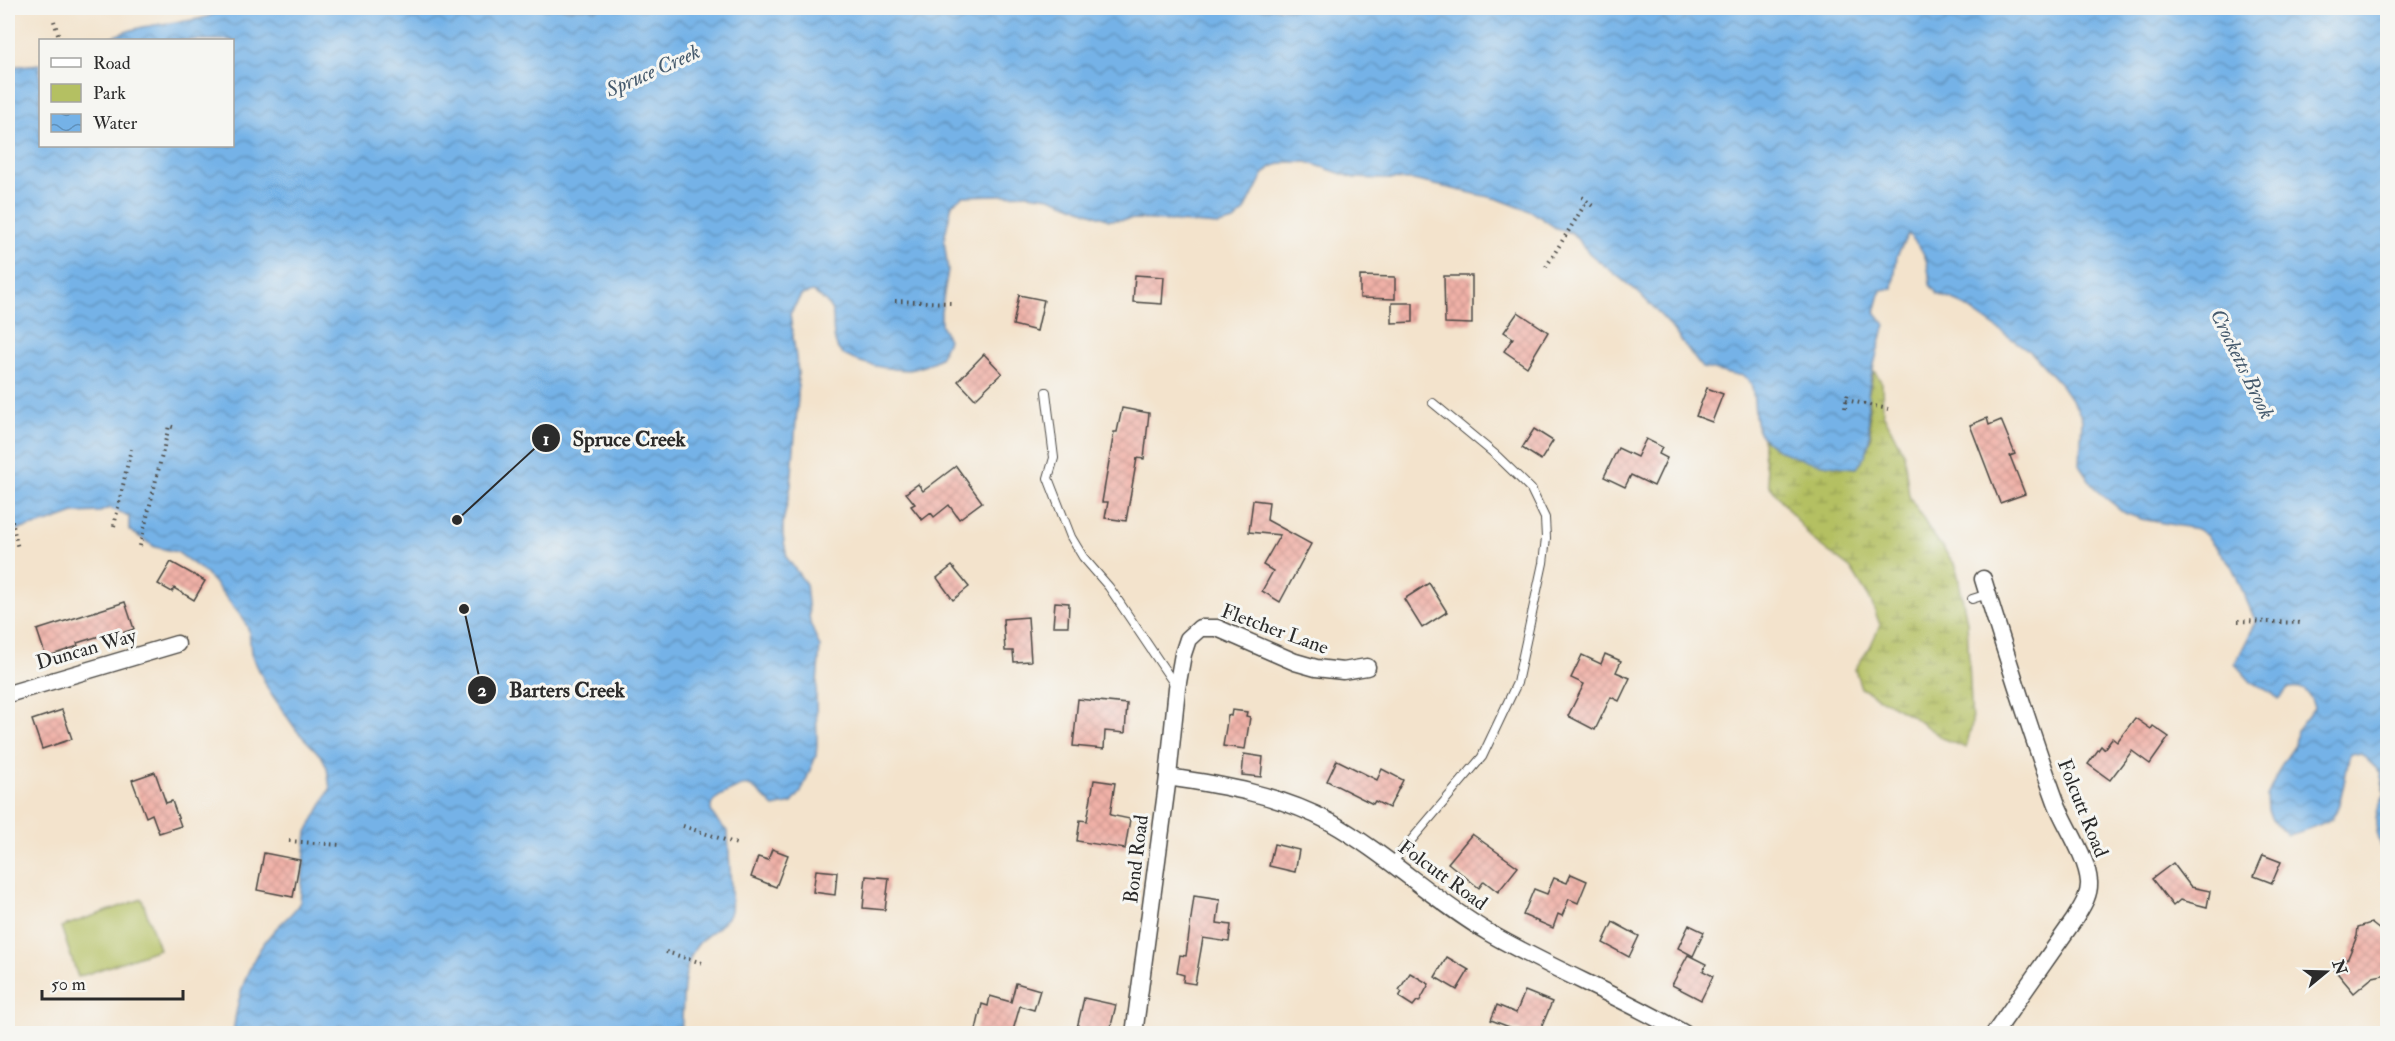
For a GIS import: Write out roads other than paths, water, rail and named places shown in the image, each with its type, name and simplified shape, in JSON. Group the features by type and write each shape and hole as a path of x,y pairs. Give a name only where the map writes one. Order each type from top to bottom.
{"street":[{"name":"Folcutt Road","path":"1981,591 2041,763 2086,869 2089,887 2074,920 1994,1034"},
{"name":"Fletcher Lane","path":"1177,688 1188,639 1200,628 1208,627 1239,636 1272,652 1316,668 1342,671 1367,667"},
{"name":"Duncan Way","path":"8,694 177,644"},
{"name":"Bond Road","path":"1134,1034 1168,777 1177,688"},
{"name":"Folcutt Road","path":"1168,777 1210,783 1291,804 1343,830 1492,934 1685,1034"}],"lane":[{"path":"1046,392 1054,458 1048,477 1071,537 1083,556 1109,587 1177,688"},
{"path":"1391,864 1482,757 1517,683 1545,546 1545,518 1531,489 1497,456 1433,403"}],"water":[{"name":"Spruce Creek","path":"225,8 2387,8 2387,856 2384,855 2378,838 2376,824 2378,810 2385,793 2380,772 2361,754 2350,753 2341,797 2332,818 2288,835 2272,820 2268,810 2267,796 2282,764 2295,745 2297,730 2314,708 2309,694 2303,689 2289,688 2278,699 2272,693 2251,682 2235,664 2256,622 2232,567 2207,536 2197,529 2141,519 2125,513 2096,490 2080,466 2082,419 2062,386 2031,352 1960,303 1938,294 1930,285 1927,263 1922,251 1908,234 1897,256 1893,288 1881,290 1875,312 1885,324 1869,389 1870,434 1867,450 1857,468 1845,467 1817,463 1789,455 1767,441 1757,426 1753,393 1748,380 1742,376 1702,368 1667,322 1640,294 1590,254 1572,233 1556,228 1532,212 1498,199 1413,180 1354,178 1307,162 1286,162 1271,167 1263,175 1244,212 1234,221 1218,225 1138,219 1109,220 1050,197 1028,194 963,196 952,204 944,240 948,270 941,324 948,340 940,358 918,368 907,370 884,368 849,357 837,347 833,317 829,306 813,292 801,295 790,314 798,372 798,397 791,486 783,522 783,536 787,558 806,584 810,623 820,647 816,696 816,756 801,792 792,803 774,807 754,789 746,786 721,796 711,805 716,820 728,832 731,911 693,952 684,986 681,1033 233,1033 237,1006 256,955 300,902 307,832 330,789 327,768 322,757 297,731 268,689 251,653 249,631 244,620 203,571 177,552 155,547 129,530 129,516 109,508 100,512 74,513 46,523 8,532 8,67 39,64 39,147 234,147 234,39 107,39 137,28 198,19"}],"place":[{"name":"Spruce Creek","path":"457,520"},
{"name":"Barters Creek","path":"464,609"}],"water label":[{"name":"Crocketts Brook","path":"2242,364"}]}
